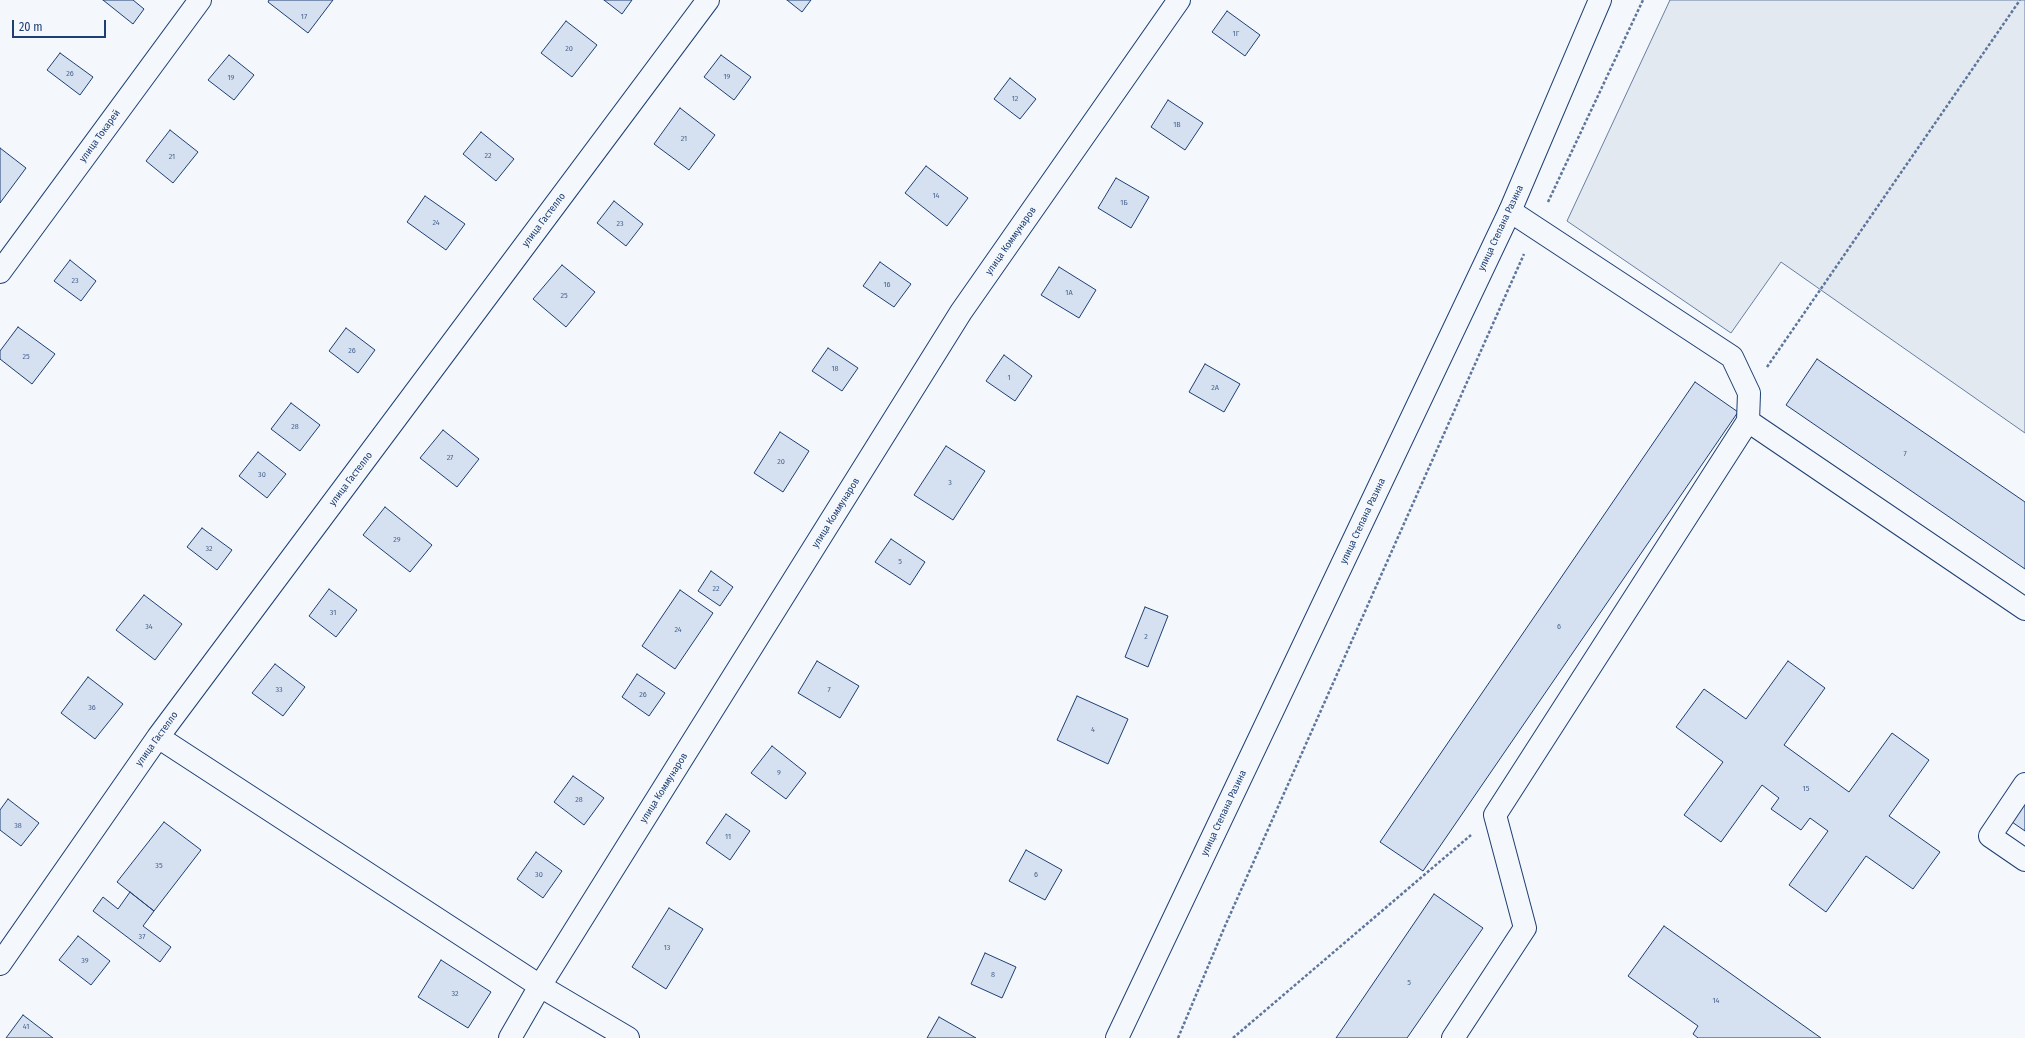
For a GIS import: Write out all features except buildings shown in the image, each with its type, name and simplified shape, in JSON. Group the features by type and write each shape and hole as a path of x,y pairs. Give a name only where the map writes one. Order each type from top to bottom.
{"street":[{"name":"улица Токарей","path":"0,272 200,0"},
{"name":"улица Гастелло","path":"0,964 158,737 708,0"},
{"name":"улица Коммунаров","path":"510,1038 540,986 961,312 1179,0"},
{"name":"улица Степана Разина","path":"1118,1038 1510,211 1600,0"},
{"path":"1453,1038 1525,928 1494,815 1748,421 1749,394 1732,357 1510,211"},
{"path":"1748,421 2025,609"},
{"path":"158,737 540,986 628,1038"},
{"path":"2025,784 1990,836 2025,860"}],"path":[{"path":"1178,1038 1225,926 1536,228 1643,0"},
{"path":"1749,394 2020,0"},
{"path":"1233,1038 1494,815"}],"shaded area":[{"path":"1670,0 2025,0 2025,433 1781,262 1731,333 1567,221"}]}
